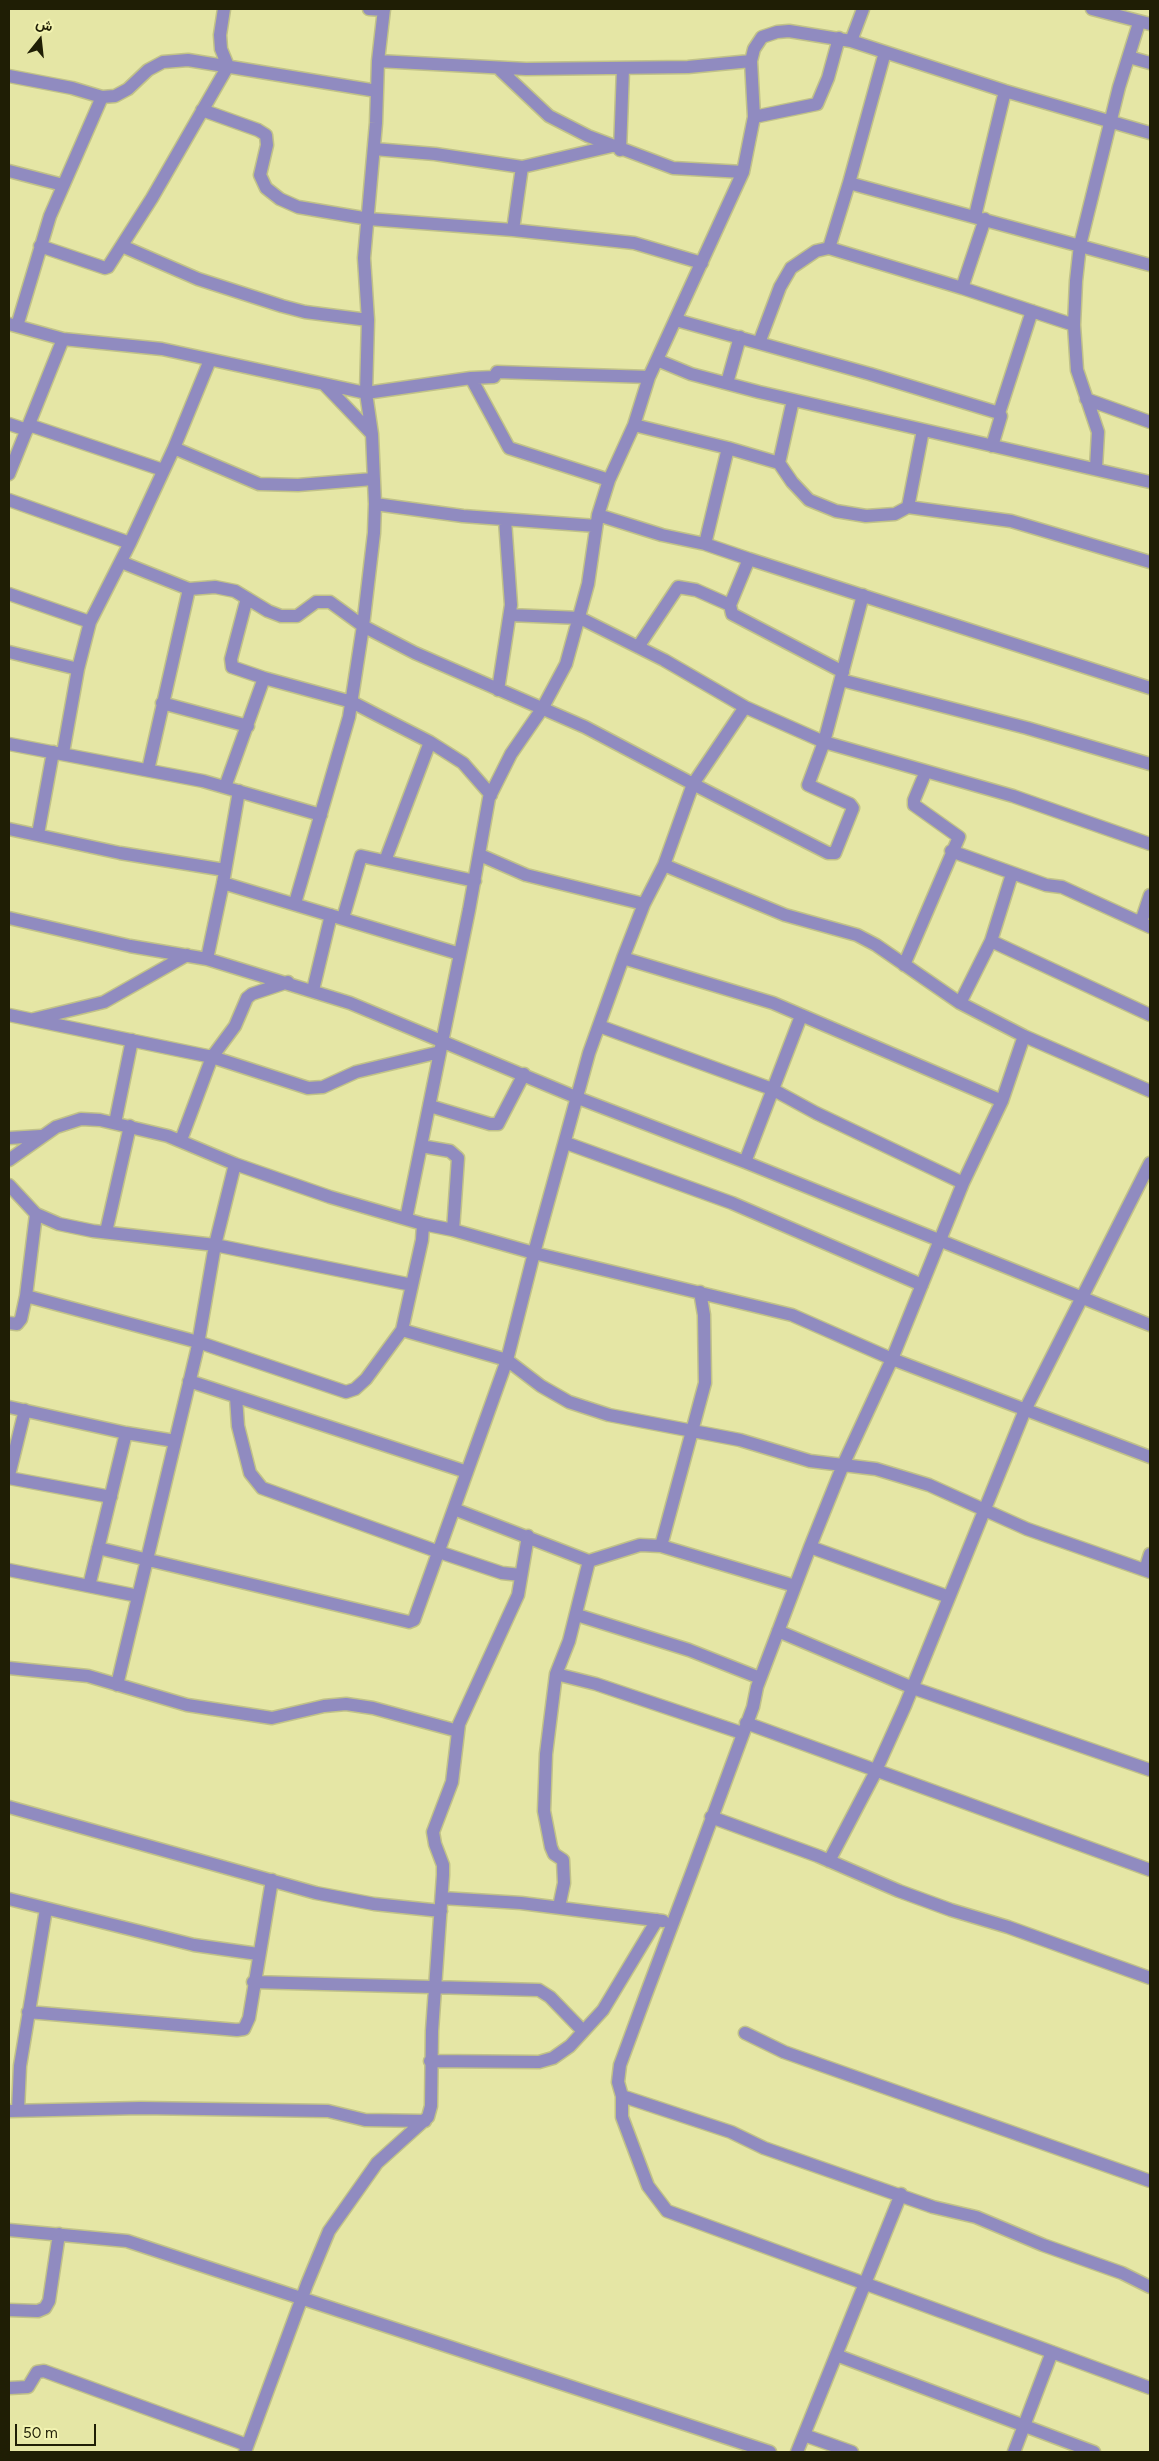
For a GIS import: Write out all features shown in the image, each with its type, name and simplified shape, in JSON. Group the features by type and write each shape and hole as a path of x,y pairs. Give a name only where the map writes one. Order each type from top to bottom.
{"street":[{"path":"224,9 220,35 221,49 228,66"},
{"path":"295,903 352,702 363,626 375,504 372,434 366,393 368,320 364,258 369,219 378,61 384,9 369,9"},
{"path":"754,117 817,104 845,40 863,9"},
{"path":"1092,9 1145,24 1129,57 1080,245 1074,325 1078,370 1098,432 1096,468"},
{"path":"406,1219 491,795 511,754 542,709 566,664 588,584 597,521 609,480 634,425 649,377 743,172 754,117 751,62 754,49 762,37 777,32 789,31 845,40 1005,91 1150,133"},
{"path":"828,248 849,183 885,52"},
{"path":"1129,57 1150,63"},
{"path":"9,76 72,88 102,97 115,96 123,92 148,70 163,62 188,60 377,91"},
{"path":"378,61 498,68 623,69 751,62"},
{"path":"40,246 105,268 108,267 152,198 228,66"},
{"path":"498,68 549,116 564,126 616,148 673,168 743,172"},
{"path":"616,148 623,69"},
{"path":"962,288 980,217 1005,91"},
{"path":"102,97 63,185 13,325 63,339 162,349 366,393 471,378 494,377 497,372 649,377"},
{"path":"202,110 258,130 266,136 267,145 260,176 266,188 280,199 298,207 369,219 513,230 634,243 702,263"},
{"path":"374,149 435,154 522,167 616,148"},
{"path":"513,230 522,167"},
{"path":"9,171 63,185"},
{"path":"849,183 980,217 1150,265"},
{"path":"122,246 198,279 282,306 305,312 368,320"},
{"path":"759,343 780,287 791,268 816,251 828,248 962,288 1074,325"},
{"path":"998,413 1032,311"},
{"path":"676,320 998,413 1001,416 992,446"},
{"path":"727,383 740,338"},
{"path":"9,474 63,339"},
{"path":"38,834 90,622 121,562 174,448 210,360"},
{"path":"658,360 691,374 793,400 1096,468 1150,482"},
{"path":"471,378 509,448 609,480"},
{"path":"324,384 372,434"},
{"path":"1086,399 1150,422"},
{"path":"779,463 793,400"},
{"path":"9,424 28,428 163,470"},
{"path":"634,425 728,448 779,463 792,482 810,500 836,511 866,516 895,514 908,507 1011,521 1150,562"},
{"path":"908,507 922,430"},
{"path":"174,448 259,484 298,484 373,479"},
{"path":"705,544 728,448"},
{"path":"9,500 130,543"},
{"path":"375,504 505,520 597,521 705,544 1150,688"},
{"path":"498,690 510,616 511,592 505,520"},
{"path":"749,559 730,605 732,614 842,676 1150,764"},
{"path":"121,562 188,590 223,588 247,598 275,614 289,617 304,612 316,602 330,602 363,626 415,653 594,732 832,854 835,853 853,808 850,804 808,786 824,742 863,595"},
{"path":"638,646 678,587 696,590 730,605"},
{"path":"148,770 188,590"},
{"path":"9,594 90,622"},
{"path":"247,598 230,664 264,678 352,702 430,742 463,762 491,795"},
{"path":"510,616 580,618 638,646 745,707 824,742 1013,796 1150,844"},
{"path":"9,652 78,669"},
{"path":"225,787 264,678"},
{"path":"162,703 248,726"},
{"path":"98,1548 409,1622 416,1616 507,1360 534,1253 566,1143 589,1053 622,958 644,904 664,865 693,784 745,707"},
{"path":"385,861 430,742"},
{"path":"9,744 148,770 225,787 321,815"},
{"path":"904,965 958,836 913,802 926,771"},
{"path":"206,959 224,876 239,791"},
{"path":"9,829 224,876 337,917 460,954"},
{"path":"951,851 1012,874 1046,885 1062,887 1146,925 1150,895"},
{"path":"480,855 526,874 644,904"},
{"path":"313,990 337,917 360,857 475,881"},
{"path":"664,865 785,915 857,935 876,944 960,1003 1024,1036 1150,1091"},
{"path":"960,1003 991,941 1012,874"},
{"path":"9,918 130,946 206,959 313,990 442,1045 524,1074 578,1098 942,1240 1150,1326"},
{"path":"991,941 1150,1015"},
{"path":"29,1020 104,1002 186,956"},
{"path":"622,958 749,994 1002,1101"},
{"path":"181,1140 212,1057 235,1026 249,996 288,982"},
{"path":"9,1015 212,1057 316,1089 356,1072 442,1045"},
{"path":"745,1162 801,1016"},
{"path":"599,1026 772,1089 816,1113 963,1183"},
{"path":"1024,1036 1002,1101 963,1183 942,1240 892,1359 868,1416 843,1465 810,1547 760,1678 744,1728 620,2065 618,2082 622,2096 622,2116 648,2186 667,2212 1150,2388"},
{"path":"115,1123 132,1040"},
{"path":"430,1106 490,1124 498,1124 524,1074"},
{"path":"9,1160 56,1127 81,1119 130,1126 181,1140 235,1164 330,1197 423,1224 453,1230 534,1253 792,1315 892,1359 1150,1458"},
{"path":"106,1232 130,1126"},
{"path":"9,1138 42,1136"},
{"path":"566,1143 732,1203 922,1285"},
{"path":"421,1146 450,1151 458,1158 453,1230"},
{"path":"829,1860 876,1770 913,1688 1025,1410 1150,1163"},
{"path":"117,1685 189,1382 215,1244 235,1164"},
{"path":"9,1185 36,1214 59,1224 106,1232 215,1244 412,1285"},
{"path":"9,1322 14,1324 19,1322 26,1296 36,1214"},
{"path":"26,1296 198,1342 346,1392 355,1389 366,1379 402,1330 423,1224"},
{"path":"661,1546 694,1431 705,1383 704,1315 700,1292"},
{"path":"402,1330 507,1360 541,1386 569,1402 609,1415 740,1440 810,1461 876,1469 929,1485 1027,1529 1148,1571 1150,1554"},
{"path":"189,1382 466,1472"},
{"path":"236,1396 238,1426 250,1473 262,1488 439,1552 502,1573 521,1575"},
{"path":"9,1407 126,1433 175,1441"},
{"path":"25,1410 9,1477 111,1497"},
{"path":"88,1586 126,1433"},
{"path":"454,1509 589,1561 640,1545 661,1546 795,1586"},
{"path":"9,2388 28,2387 37,2372 44,2371 246,2448 329,2231 377,2162 425,2122 430,2106 430,2061 442,1905 443,1865 434,1844 433,1832 452,1782 458,1731 469,1699 518,1595 528,1536"},
{"path":"810,1547 949,1597"},
{"path":"559,1907 564,1883 562,1860 554,1854 551,1847 544,1811 546,1754 556,1674 569,1642 577,1615 589,1561"},
{"path":"9,1570 138,1596"},
{"path":"577,1615 689,1650 760,1678"},
{"path":"778,1631 913,1688 1150,1770"},
{"path":"9,1668 72,1673 187,1705 272,1718 324,1706 346,1704 373,1708 458,1731"},
{"path":"556,1674 744,1728 876,1770 1150,1870"},
{"path":"9,1807 316,1892 367,1902 559,1907 673,1922"},
{"path":"711,1817 829,1860 899,1891 951,1910 1008,1927 1150,1978"},
{"path":"28,2012 237,2030 244,2029 247,2024 272,1880"},
{"path":"9,1899 194,1945 258,1954"},
{"path":"46,1909 13,2110 150,2108 328,2111 364,2120 425,2122"},
{"path":"430,2061 539,2062 553,2058 570,2046 603,2010 658,1920"},
{"path":"253,1982 539,1990 550,1997 583,2031"},
{"path":"745,2033 793,2055 1150,2181"},
{"path":"622,2096 731,2132 764,2148 901,2194 933,2207 976,2217 1035,2242 1122,2273 1150,2287"},
{"path":"797,2452 901,2194"},
{"path":"9,2230 127,2242 770,2452"},
{"path":"9,2310 38,2311 45,2308 49,2301 59,2234"},
{"path":"1014,2452 1052,2352"},
{"path":"836,2355 1094,2452"},
{"path":"804,2435 852,2452"}]}
